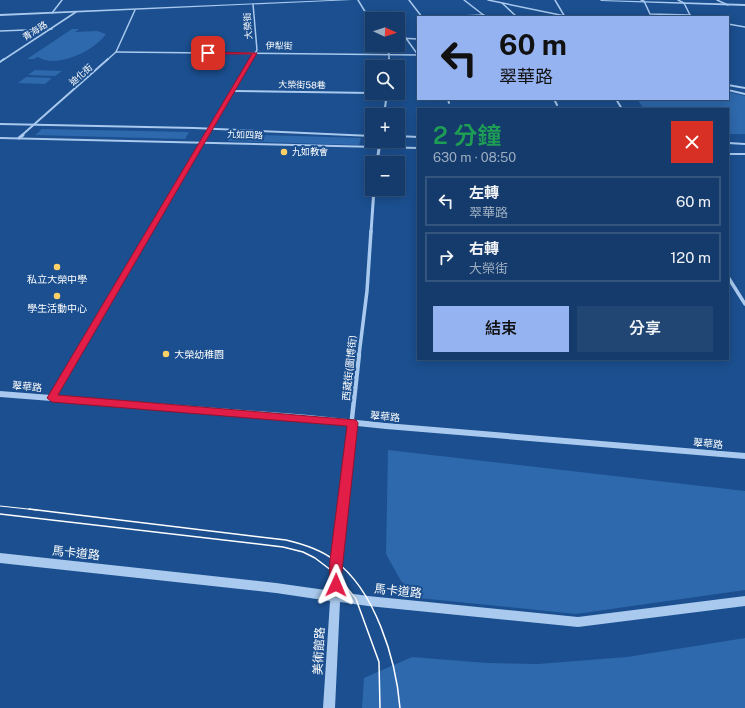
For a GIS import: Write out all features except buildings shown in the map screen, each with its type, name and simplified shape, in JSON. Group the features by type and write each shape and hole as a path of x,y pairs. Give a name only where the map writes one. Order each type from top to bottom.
{"street":[{"path":"52,13 62,0"},
{"path":"0,15 351,0"},
{"path":"358,0 365,12"},
{"path":"410,0 421,16"},
{"path":"464,0 484,15"},
{"path":"488,0 560,16"},
{"path":"555,0 564,16"},
{"path":"601,0 745,6"},
{"path":"642,1 650,14 690,16 684,3 678,0"},
{"path":"717,0 728,5"},
{"path":"502,3 516,16"},
{"name":"大榮街","path":"52,398 257,50 253,4"},
{"name":"迪化街","path":"19,138 116,52 135,10"},
{"name":"青海路","path":"0,62 76,12"},
{"path":"467,16 484,15"},
{"path":"729,24 745,27"},
{"path":"0,31 52,29"},
{"path":"406,38 417,39"},
{"path":"406,38 417,54"},
{"name":"伊犁街","path":"116,52 417,55"},
{"path":"389,54 389,60"},
{"path":"729,85 745,88"},
{"path":"729,90 745,94"},
{"name":"大榮街58巷","path":"233,91 365,93"},
{"path":"554,100 557,105"},
{"name":"九如四路","path":"0,124 211,129 365,136"},
{"path":"405,136 417,137"},
{"name":"九如四路","path":"0,138 365,147"},
{"path":"729,143 745,144"},
{"name":"九如四路","path":"405,148 417,148"},
{"path":"729,154 745,154"},
{"name":"西藏街(圖博街)","path":"335,596 336,560 353,423 355,385 367,291 374,196"},
{"path":"729,279 745,304"},
{"name":"翠華路","path":"0,394 745,456"},
{"name":"馬卡道路","path":"0,558 335,596 392,604 578,622 745,601"},
{"name":"美術館路","path":"329,708 335,596"}],"shaded area":[{"path":"72,29 79,29 75,32 97,31 106,34 93,46 75,56 55,61 38,57 34,59 27,59"},
{"path":"35,70 62,71 55,76 28,75"},
{"path":"26,77 52,78 45,84 18,83"},
{"path":"729,92 745,96 745,134 729,134 729,108 643,108 638,100 729,100"},
{"path":"42,129 189,132 185,139 35,135"},
{"path":"231,134 361,138 359,145 228,141"},
{"path":"388,450 745,491 745,590 576,614 419,598 401,581 386,554"},
{"path":"745,638 745,708 362,708 364,678 412,657 487,663 538,664 627,657"}],"tram line":[{"path":"0,506 37,510"},
{"path":"29,509 286,540 305,545 323,553 334,560 348,573 361,589 372,607 381,627 394,668 400,708"},
{"path":"0,514 283,547 303,552 315,558 336,574 356,599 379,662 380,708"}],"place":[{"name":"九如教會","path":"284,152"},
{"name":"私立大榮中學","path":"57,267"},
{"name":"學生活動中心","path":"57,296"},
{"name":"大榮幼稚園","path":"166,354"}],"route":[{"path":"208,53 255,53 52,398 322,419 353,423 336,560 336,585"}]}
